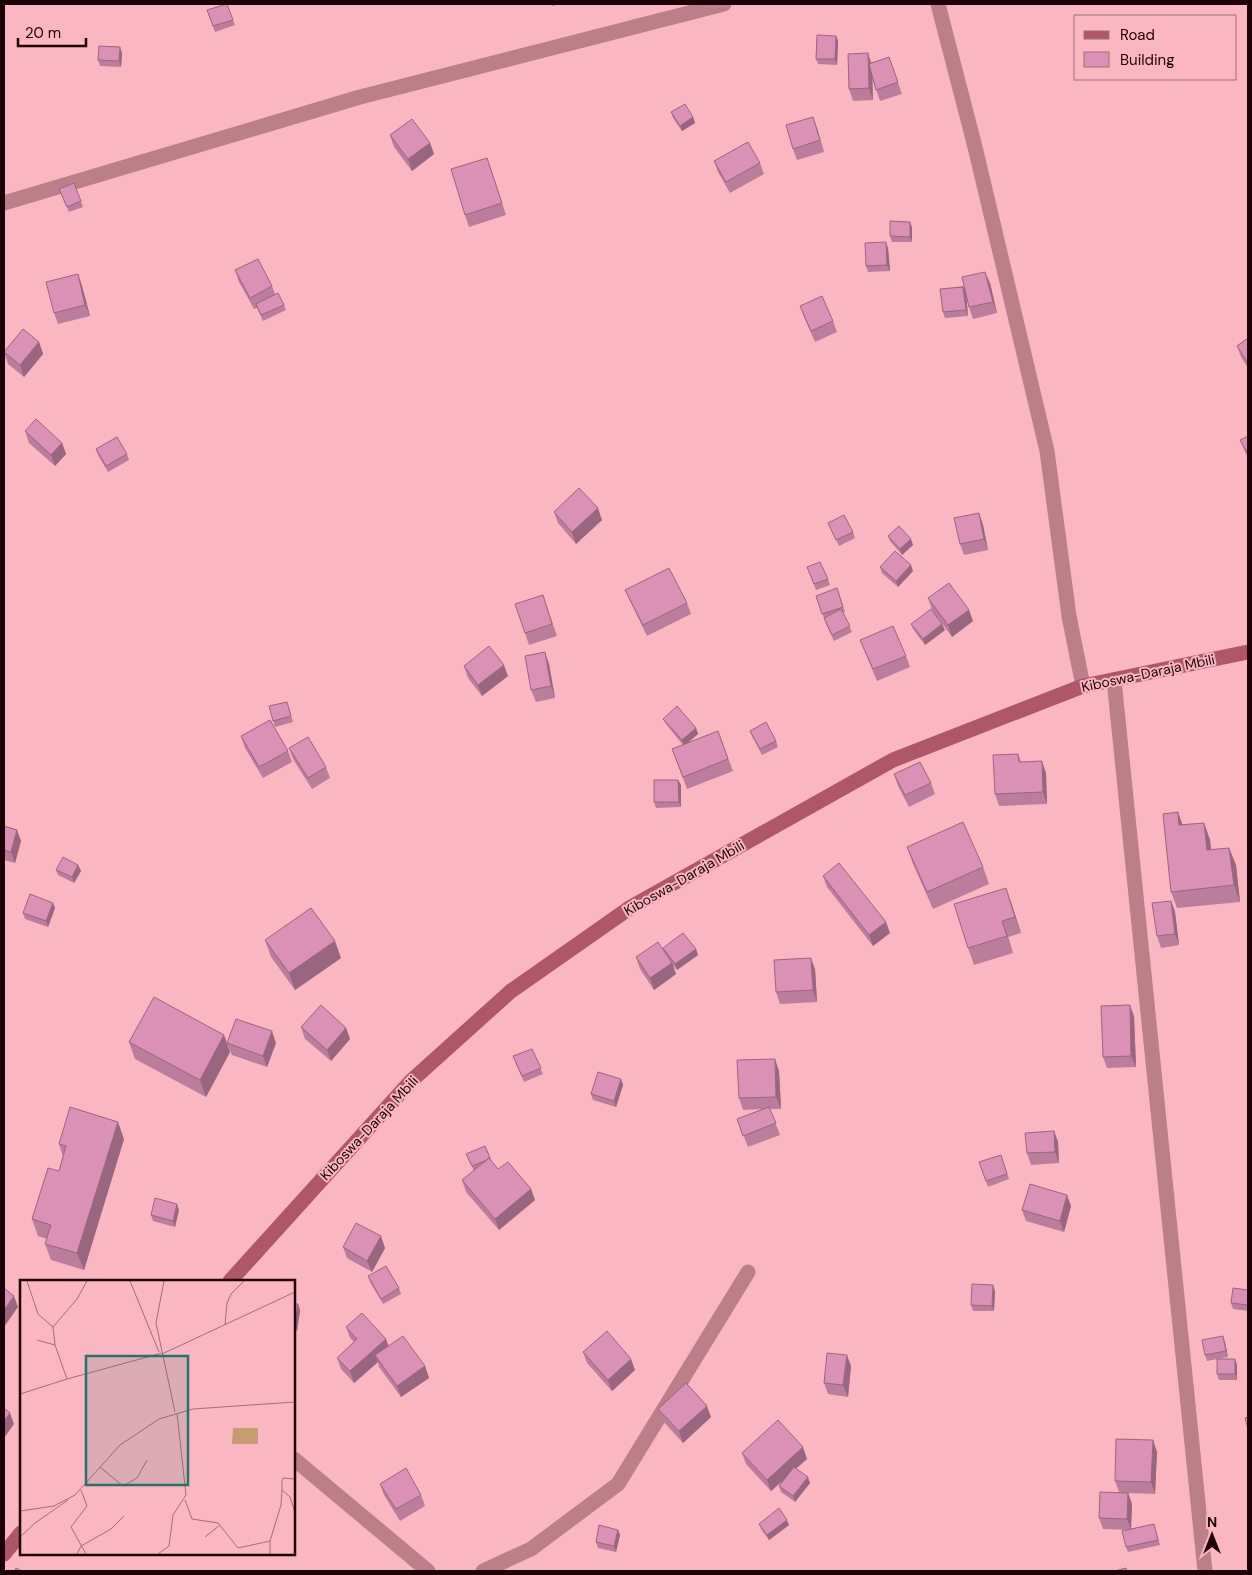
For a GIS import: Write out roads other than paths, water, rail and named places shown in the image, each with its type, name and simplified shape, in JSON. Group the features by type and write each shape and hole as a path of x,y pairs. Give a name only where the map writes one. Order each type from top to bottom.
{"main road":[{"name":"Kiboswa-Daraja Mbili","path":"231,1280 410,1081 511,991 631,907 893,760 1084,686 1248,652"},
{"path":"4,1554 20,1534"}],"street":[{"path":"4,203 360,97 724,4"},
{"path":"938,4 975,147 1047,451 1068,616 1084,686"},
{"path":"1114,680 1205,1571"},
{"path":"483,1571 531,1549 618,1484 748,1272"},
{"path":"295,1460 428,1571"}]}
